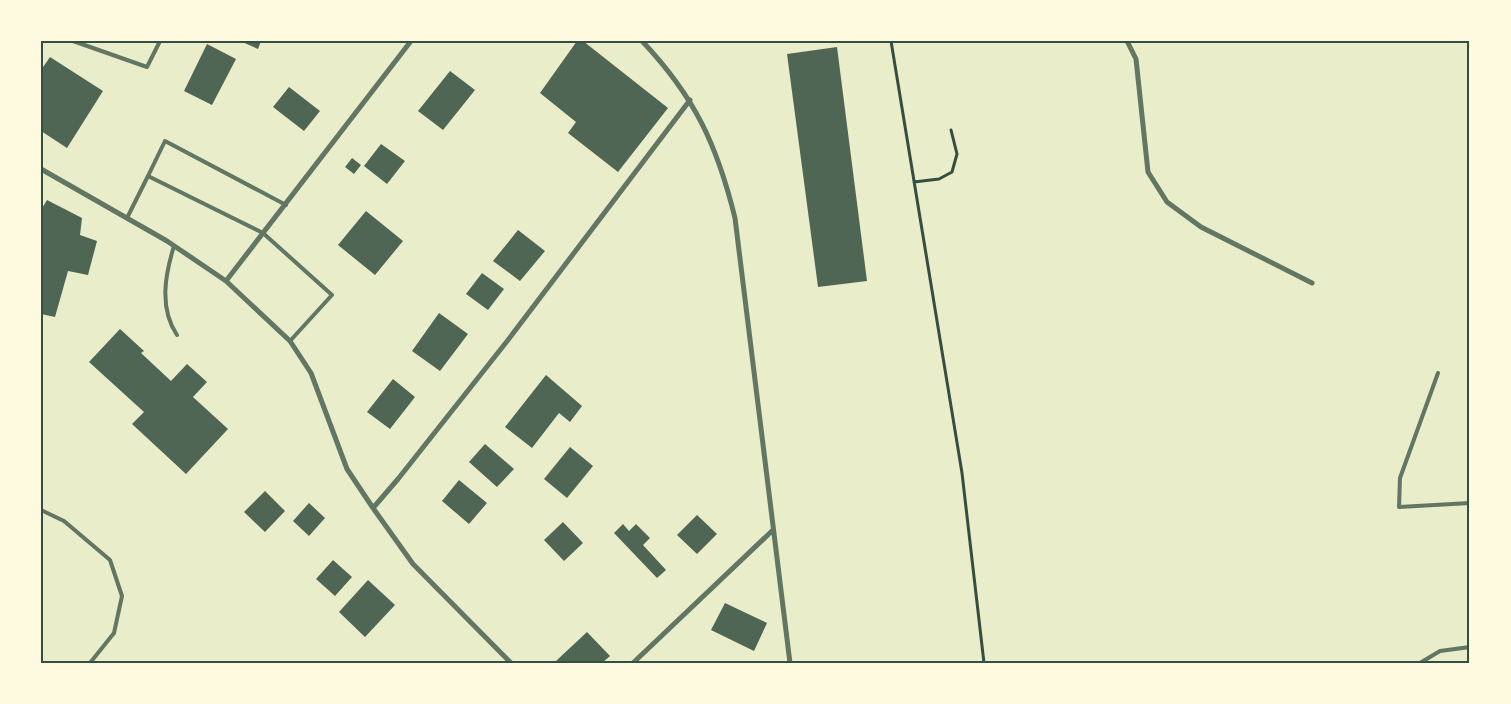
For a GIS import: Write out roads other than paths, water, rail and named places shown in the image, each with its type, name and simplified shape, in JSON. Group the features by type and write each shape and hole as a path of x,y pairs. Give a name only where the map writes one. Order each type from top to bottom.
{"street":[{"path":"226,281 411,41"},
{"path":"642,41 672,75 690,100 716,153 736,224 790,663"},
{"path":"1127,41 1136,59 1148,172 1167,202 1201,227 1312,284"},
{"path":"373,508 508,340 690,100"},
{"path":"41,168 174,246 226,281 290,341 312,373 347,469 373,508 413,564 511,663"},
{"path":"633,663 773,530"}],"lane":[{"path":"73,41 147,68 160,41"},
{"path":"127,218 165,141 286,204"},
{"path":"148,176 263,233 332,295 290,341"},
{"path":"174,246 166,278 165,292 167,314 177,335"},
{"path":"1438,373 1400,478 1399,507 1470,503"},
{"path":"41,510 64,521 110,560 122,596 114,633 90,663"},
{"path":"1420,663 1440,651 1470,647"}]}
